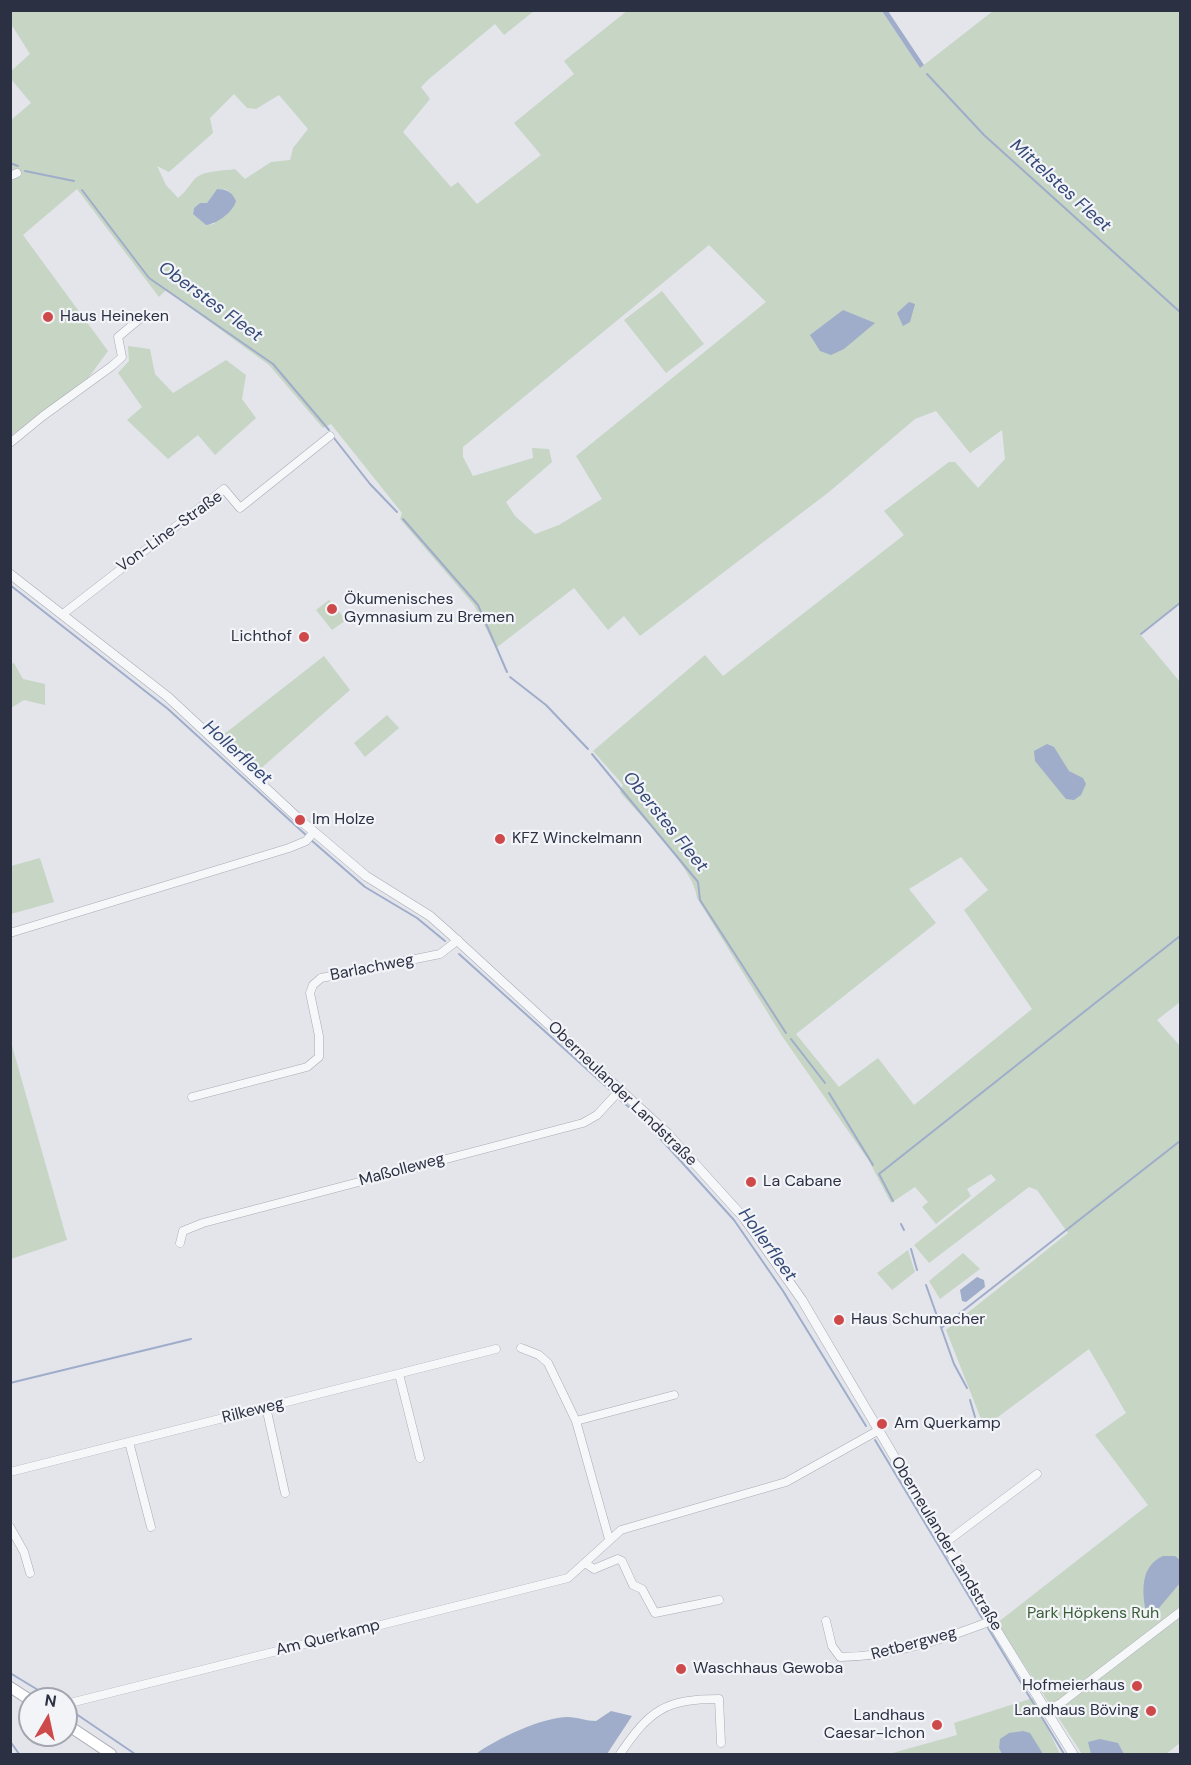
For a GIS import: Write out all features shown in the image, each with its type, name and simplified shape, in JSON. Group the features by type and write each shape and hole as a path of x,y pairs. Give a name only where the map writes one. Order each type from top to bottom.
{"main road":[{"path":"78,1732 111,1755"}],"street":[{"path":"10,443 122,357 118,338 142,316"},
{"name":"Von-Line-Straße","path":"63,614 224,489 240,508 330,436"},
{"name":"Oberneulander Landstraße","path":"10,574 168,697 310,836 366,876 430,916 621,1089 686,1153 744,1218 802,1300 991,1621 1073,1755"},
{"path":"10,933 310,836"},
{"name":"Barlachweg","path":"192,1097 307,1066 319,1057 319,1036 310,993 313,985 321,978 440,954 458,940"},
{"name":"Maßolleweg","path":"180,1242 183,1231 203,1223 583,1123 597,1115 621,1089"},
{"path":"521,1348 539,1355 548,1364 576,1421 609,1539"},
{"name":"Rilkeweg","path":"10,1472 496,1349"},
{"path":"399,1374 420,1458"},
{"path":"576,1421 674,1395"},
{"path":"266,1407 285,1493"},
{"name":"Am Querkamp","path":"78,1701 568,1578 621,1530 786,1482 879,1430"},
{"path":"129,1442 151,1527"},
{"path":"945,1543 1037,1474"},
{"path":"10,1527 24,1552 30,1573"},
{"path":"585,1563 594,1569 618,1559 622,1561 633,1585 642,1589 655,1614 719,1600"},
{"path":"1046,1710 1061,1703 1180,1612"},
{"name":"Retbergweg","path":"826,1621 832,1646 840,1657 867,1657 959,1633 991,1621"},
{"path":"620,1755 641,1724 673,1703 685,1700 719,1700 721,1743"}],"green space":[{"name":"Park Höpkens Ruh","path":"10,11 534,11 504,35 495,24 429,79 421,87 430,99 403,132 451,187 458,182 477,204 541,155 514,123 574,74 564,61 627,11 882,11 920,68 993,11 1180,11 1180,603 1140,634 1180,682 1180,1002 1157,1020 1180,1046 1180,1743 1166,1754 1082,1754 997,1623 1148,1505 1095,1435 1126,1413 1089,1349 990,1423 981,1419 946,1330 1068,1233 1037,1190 1029,1187 929,1263 914,1245 996,1180 991,1174 967,1189 971,1196 936,1224 922,1207 928,1202 915,1187 891,1203 869,1161 782,1036 697,898 687,873 666,843 620,792 623,785 593,751 705,655 723,676 904,535 884,511 949,462 955,462 978,488 1005,459 1002,430 970,453 936,411 915,419 829,492 640,636 624,616 608,630 574,588 496,648 474,605 400,519 402,513 331,424 323,428 269,365 166,290 159,297 77,189 23,235 108,351 89,377 11,436 11,120 31,103 11,79 11,71 30,54 11,24","holes":["234,94 247,108 256,109 279,95 308,129 293,148 290,160 271,162 245,179 235,169 206,173 197,177 178,198 166,185 157,166 169,172 213,133 210,118","217,189 225,189 231,193 214,224 206,225 193,213 194,208 200,203 207,203","709,245 766,302 576,456 602,499 559,525 535,534 515,516 506,502 552,462 549,449 532,448 533,458 473,476 463,457 463,447","961,857 988,890 964,910 1032,1009 914,1105 878,1058 839,1087 796,1034 936,923 909,889"]},
{"path":"662,291 704,344 666,373 624,320"},
{"path":"128,346 150,349 155,374 173,393 226,360 246,375 242,399 256,418 215,455 198,435 168,459 127,420 142,407 118,373 129,361"},
{"path":"329,600 346,620 332,630 316,610"},
{"path":"324,656 350,690 258,771 223,735"},
{"path":"14,663 23,679 45,684 45,705 24,700 11,708 11,664"},
{"path":"387,715 399,728 365,757 354,743"},
{"path":"40,858 54,902 11,914 11,866"},
{"path":"11,1042 67,1240 10,1259"},
{"path":"908,1250 915,1272 892,1290 877,1273"},
{"path":"963,1253 980,1269 940,1299 929,1281"},
{"path":"1033,1698 1060,1754 889,1754 957,1735 954,1723"}],"water":[{"path":"882,11 888,11 924,65 920,68"},
{"path":"217,189 229,192 236,201 224,217 206,225 193,214 194,208 200,203 207,203"},
{"path":"909,302 915,304 910,322 903,326 897,313"},
{"path":"843,310 875,323 844,349 831,355 820,351 810,335"},
{"path":"1047,744 1054,747 1069,771 1083,778 1086,784 1081,795 1074,800 1066,799 1035,761 1034,751"},
{"path":"977,1277 984,1280 985,1287 966,1302 962,1301 960,1290"},
{"path":"1163,1556 1175,1556 1180,1560 1180,1583 1159,1608 1146,1612 1144,1580 1146,1573 1156,1560"},
{"path":"611,1711 632,1716 607,1754 476,1754 507,1736 545,1721 568,1717 596,1721"},
{"path":"1023,1731 1030,1733 1043,1754 1002,1754 999,1748 1000,1739 1009,1733"},
{"path":"1100,1739 1118,1743 1124,1754 1091,1754 1088,1742"}],"waterway":[{"name":"Mittelstes Fleet","path":"927,74 984,135 1180,312"},
{"name":"Oberstes Fleet","path":"10,163 18,166"},
{"name":"Oberstes Fleet","path":"25,171 74,181"},
{"name":"Oberstes Fleet","path":"82,190 149,278 273,364 329,430"},
{"name":"Oberstes Fleet","path":"334,438 370,484 397,512"},
{"name":"Oberstes Fleet","path":"403,519 478,605 507,672"},
{"name":"Hollerfleet","path":"10,585 168,709 307,836"},
{"path":"1141,634 1180,603"},
{"name":"Oberstes Fleet","path":"510,677 546,705 588,749"},
{"name":"Oberstes Fleet","path":"592,754 698,882 700,900 786,1033"},
{"name":"Hollerfleet","path":"311,840 365,887 417,918 445,941"},
{"path":"879,1174 1180,936"},
{"name":"Hollerfleet","path":"459,954 610,1090"},
{"name":"Oberstes Fleet","path":"791,1039 825,1083"},
{"name":"Oberstes Fleet","path":"829,1093 873,1165"},
{"name":"Hollerfleet","path":"620,1100 639,1115 734,1220 783,1291 866,1426"},
{"path":"941,1328 1180,1141"},
{"name":"Oberstes Fleet","path":"879,1174 893,1201"},
{"name":"Oberstes Fleet","path":"901,1224 904,1230"},
{"name":"Oberstes Fleet","path":"911,1249 917,1270"},
{"name":"Oberstes Fleet","path":"926,1285 954,1364 967,1388"},
{"path":"10,1383 191,1339"},
{"name":"Oberstes Fleet","path":"970,1400 975,1417"},
{"name":"Hollerfleet","path":"875,1440 982,1618"},
{"name":"Hollerfleet","path":"988,1628 1064,1754"},
{"path":"10,1673 33,1687"},
{"path":"78,1715 135,1754"},
{"path":"10,1741 19,1754"}],"place":[{"name":"Haus Heineken","path":"48,317"},
{"name":"Ökumenisches Gymnasium zu Bremen","path":"332,609"},
{"name":"Lichthof","path":"304,637"},
{"name":"Im Holze","path":"300,820"},
{"name":"KFZ Winckelmann","path":"500,839"},
{"name":"La Cabane","path":"751,1182"},
{"name":"Haus Schumacher","path":"839,1320"},
{"name":"Am Querkamp","path":"882,1424"},
{"name":"Waschhaus Gewoba","path":"681,1669"},
{"name":"Hofmeierhaus","path":"1137,1686"},
{"name":"Landhaus Böving","path":"1151,1711"},
{"name":"Landhaus Caesar-Ichon","path":"937,1725"}]}
